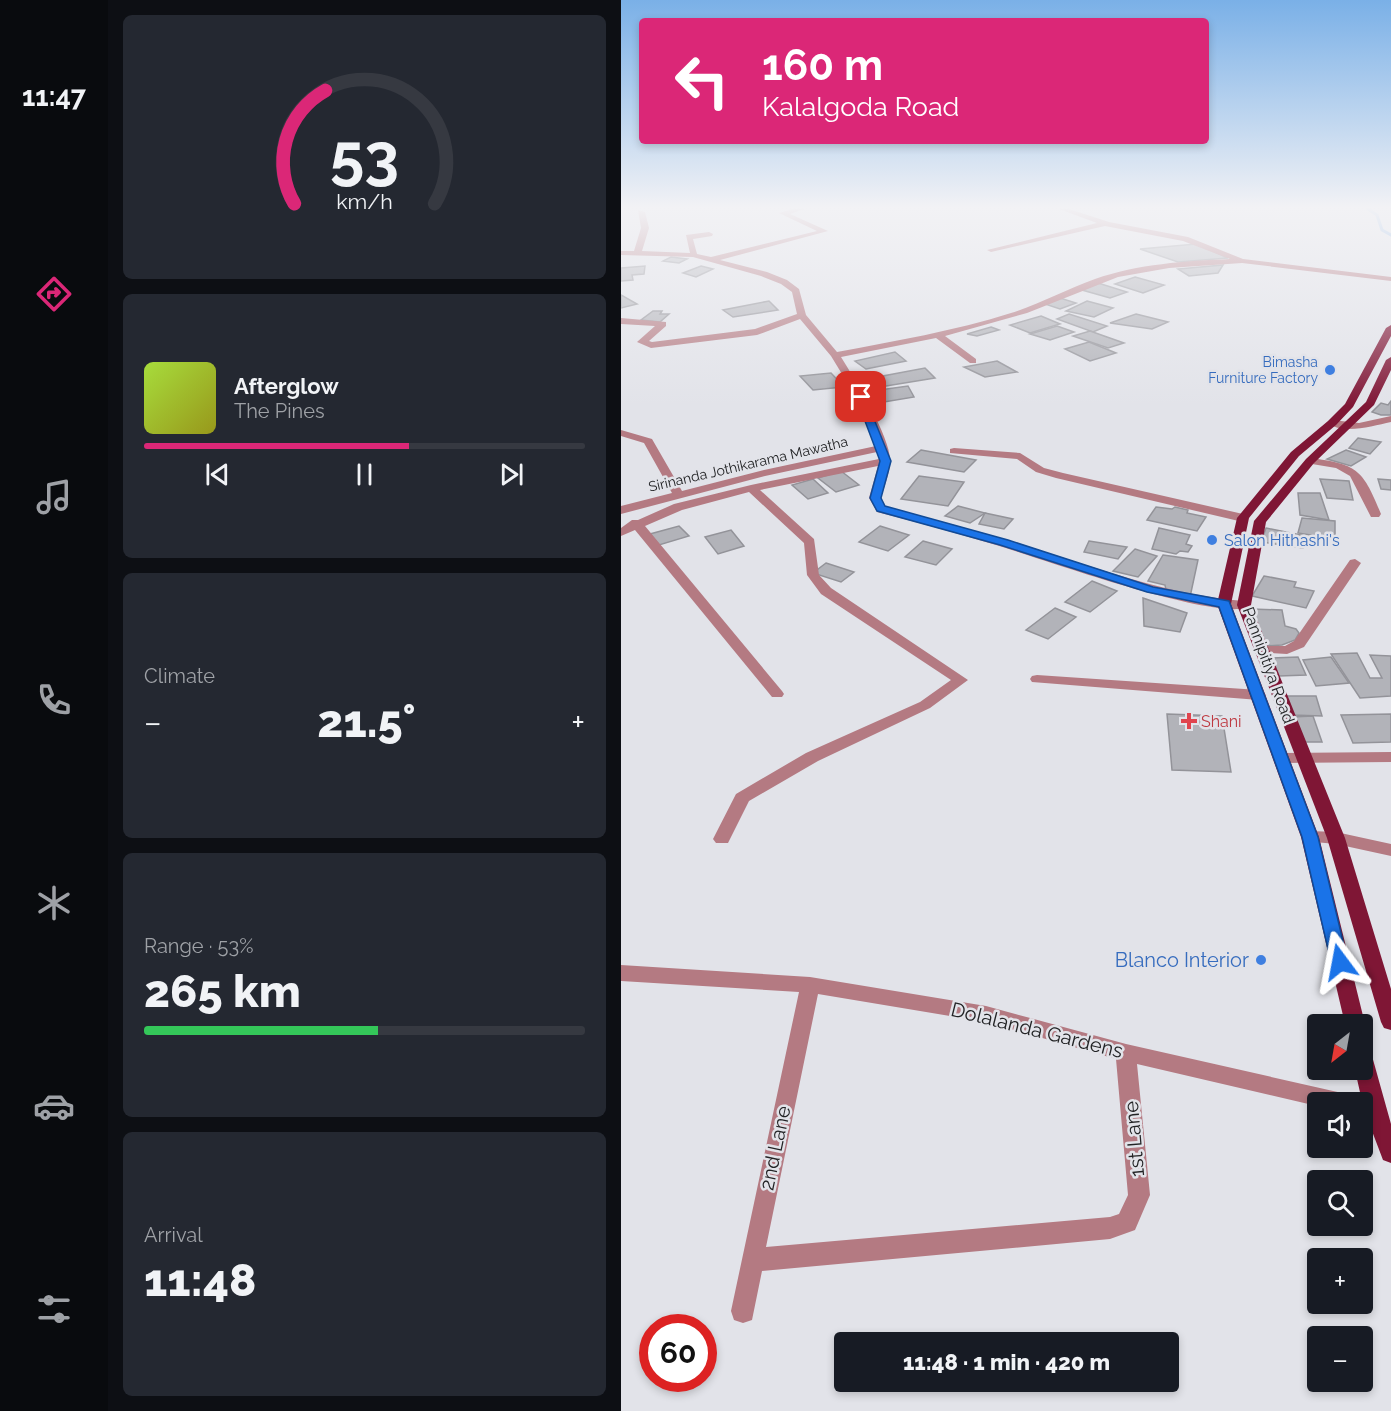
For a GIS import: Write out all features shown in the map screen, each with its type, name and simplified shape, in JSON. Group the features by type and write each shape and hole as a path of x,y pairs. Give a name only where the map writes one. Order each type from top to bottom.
{"main road":[{"name":"Pannipitiya Road","path":"1391,328 1339,425 1260,521 1244,605 1336,838 1391,1022"},
{"name":"Pannipitiya Road","path":"1353,1014 1310,837 1224,604 1243,518 1295,454 1370,403 1391,360"},
{"path":"1373,1119 1391,1153"}],"street":[{"path":"766,275 796,291 802,315 835,355 861,397 885,461 875,498 881,508 1004,543 1151,590 1224,604 1244,605"},
{"path":"835,355 938,335 1014,315 1100,281 1122,275"},
{"path":"1357,275 1391,279"},
{"path":"621,321 663,324 642,342 651,345 757,332 802,315"},
{"path":"938,335 973,361"},
{"path":"1339,425 1359,426 1391,419"},
{"path":"621,433 648,441 678,494"},
{"name":"Sirinanda Jothikarama Mawatha","path":"621,510 764,473 882,448"},
{"path":"954,451 1020,456 1040,470 1060,476 1243,518"},
{"path":"621,532 636,523 678,507 750,488 885,461"},
{"path":"1310,461 1349,469 1359,475 1375,514"},
{"path":"722,839 742,798 812,757 925,705 961,680 826,591 813,575 810,542 750,488"},
{"path":"636,523 777,694"},
{"path":"1260,649 1287,650 1299,645 1355,563"},
{"path":"1037,679 1259,695"},
{"path":"1282,758 1391,757"},
{"path":"1310,837 1336,838 1391,850"},
{"name":"Dolalanda Gardens","path":"621,973 810,985 986,1014 1126,1053 1307,1094"},
{"name":"2nd Lane","path":"744,1311 752,1260 810,985"},
{"name":"1st Lane","path":"752,1260 1110,1228 1127,1222 1139,1195 1126,1053"}],"building":[{"path":"621,275 634,275 633,280 621,281"},
{"path":"1135,277 1164,285 1143,293 1115,284"},
{"path":"1098,283 1127,292 1110,298 1082,290"},
{"path":"621,295 637,304 621,308"},
{"path":"1060,298 1076,303 1060,309 1045,304"},
{"path":"769,301 778,310 733,317 723,310"},
{"path":"1087,301 1113,308 1094,317 1066,311"},
{"path":"653,311 669,314 660,322 641,320"},
{"path":"1069,314 1107,326 1093,332 1057,319"},
{"path":"1136,314 1168,322 1152,329 1110,323"},
{"path":"1041,316 1060,324 1030,333 1010,325"},
{"path":"1057,326 1074,332 1050,340 1030,334"},
{"path":"991,327 999,330 977,336 967,334"},
{"path":"1090,331 1124,343 1108,348 1073,336"},
{"path":"1089,342 1116,353 1090,361 1065,349"},
{"path":"895,352 906,361 866,369 855,361"},
{"path":"997,361 1017,372 985,377 964,367"},
{"path":"925,368 935,378 880,387 867,379"},
{"path":"831,373 844,387 813,390 800,376"},
{"path":"908,386 914,397 878,403 865,392"},
{"path":"1391,401 1391,415 1372,412 1381,403 1388,405"},
{"path":"1358,438 1381,442 1370,454 1349,448"},
{"path":"921,450 976,460 964,472 907,462"},
{"path":"1346,450 1366,457 1351,466 1327,459"},
{"path":"841,471 859,485 836,492 818,478"},
{"path":"919,476 964,482 948,506 901,499"},
{"path":"813,479 828,493 808,499 792,485"},
{"path":"1320,479 1349,481 1353,500 1327,498"},
{"path":"1378,479 1391,480 1391,490 1381,489"},
{"path":"1298,493 1320,493 1329,520 1300,515"},
{"path":"958,506 985,513 970,523 945,516"},
{"path":"1156,507 1172,509 1175,507 1188,510 1187,513 1206,517 1197,531 1147,520"},
{"path":"985,513 1013,519 1004,529 979,524"},
{"path":"1302,518 1335,521 1335,539 1298,533"},
{"path":"679,526 689,536 659,545 650,534"},
{"path":"880,526 909,535 888,551 859,542"},
{"path":"1159,528 1190,535 1186,544 1192,546 1188,552 1180,551 1176,554 1152,549"},
{"path":"1266,528 1306,536 1303,548 1261,542"},
{"path":"731,530 744,546 718,554 705,537"},
{"path":"923,541 952,549 936,565 905,557"},
{"path":"1089,541 1127,547 1118,559 1084,552"},
{"path":"1135,549 1157,556 1138,577 1113,571"},
{"path":"1163,555 1198,560 1190,597 1166,590 1165,585 1148,581"},
{"path":"826,563 854,572 841,582 813,573"},
{"path":"1264,576 1296,582 1294,587 1314,591 1306,608 1252,596"},
{"path":"1092,581 1117,591 1090,612 1065,602"},
{"path":"1143,598 1187,613 1180,632 1144,626"},
{"path":"1055,608 1076,617 1048,639 1026,630"},
{"path":"1251,609 1282,610 1285,626 1296,629 1299,633 1295,640 1282,645 1265,646"},
{"path":"1357,653 1370,678 1382,678 1370,655 1391,656 1391,696 1360,698 1331,654"},
{"path":"1298,657 1306,675 1279,676 1272,658"},
{"path":"1331,657 1349,683 1316,686 1303,660"},
{"path":"1286,696 1316,696 1322,716 1292,715"},
{"path":"1167,714 1222,716 1231,772 1172,770"},
{"path":"1391,714 1391,742 1353,743 1341,715"},
{"path":"1313,716 1322,742 1301,742 1292,717"}],"place":[{"name":"Bimasha Furniture Factory","path":"1330,370"},
{"name":"Salon Hithashi's","path":"1212,540"},
{"name":"Shani","path":"1189,721"},
{"name":"Blanco Interior","path":"1261,960"}],"route":[{"path":"861,397 885,461 875,498 881,508 1004,543 1151,590 1224,604 1310,837 1340,962"}]}
